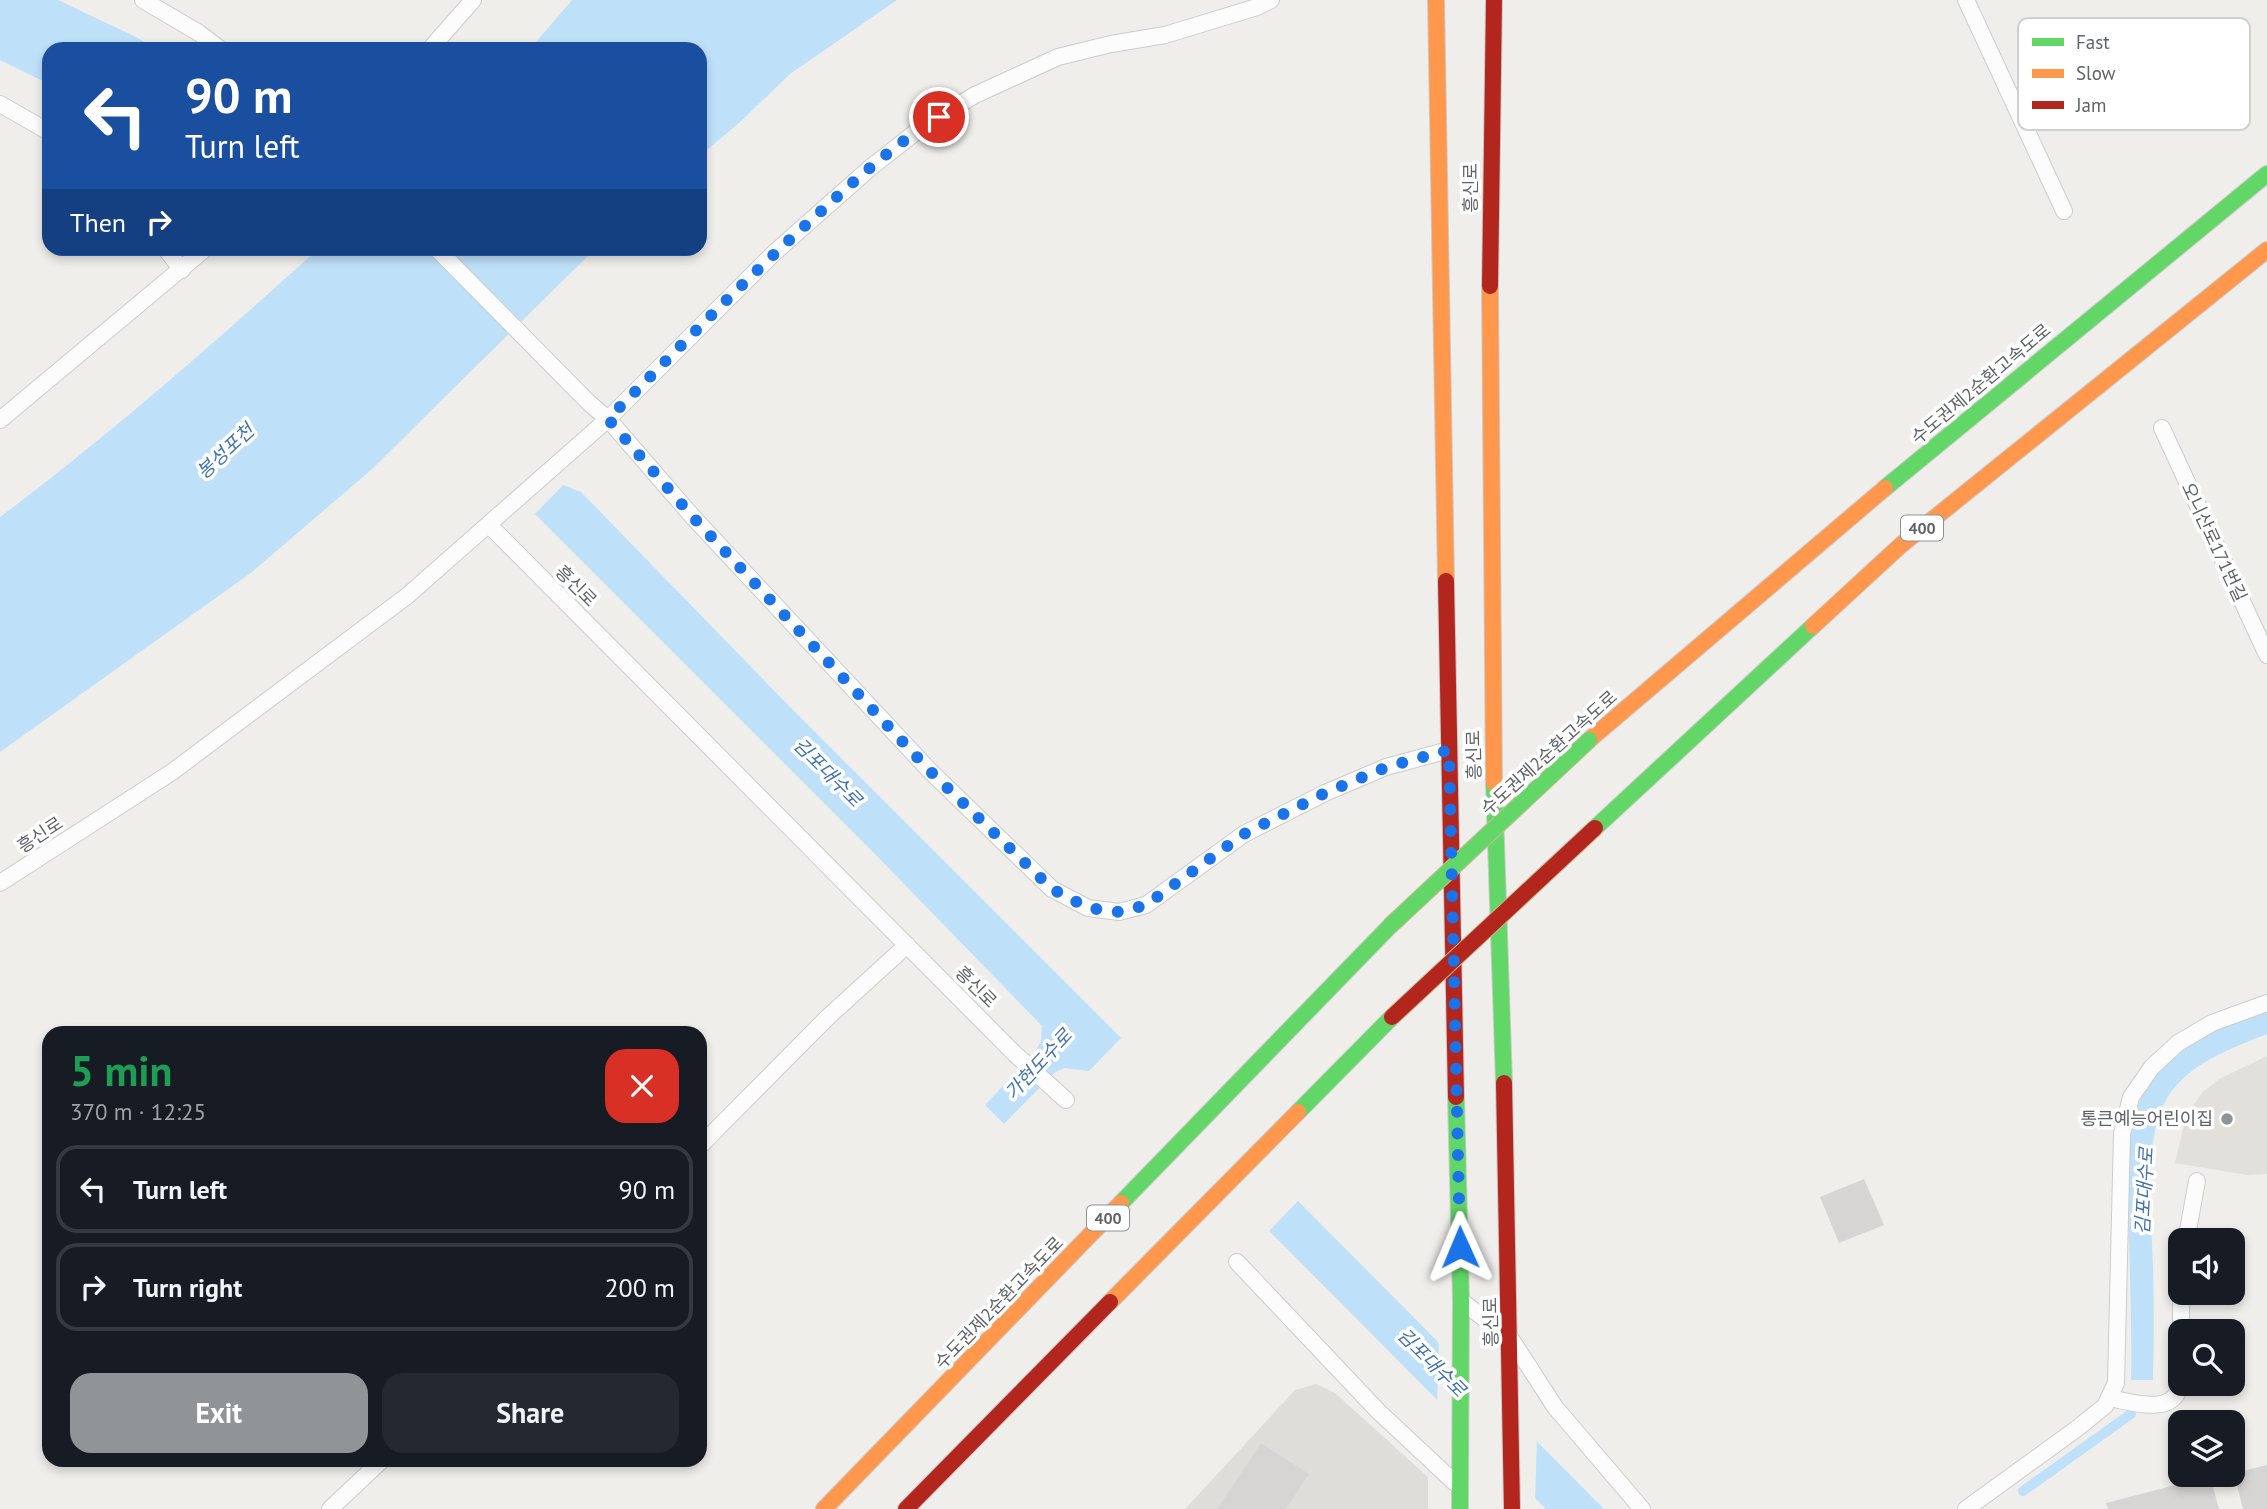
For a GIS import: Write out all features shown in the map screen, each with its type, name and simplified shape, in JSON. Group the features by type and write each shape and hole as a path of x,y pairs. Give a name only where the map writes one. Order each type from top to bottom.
{"main road":[{"name":"흥신로","path":"1436,0 1461,1301 1460,1509"},
{"name":"흥신로","path":"1494,0 1489,330 1493,705 1511,1339 1512,1509"},
{"name":"수도권제2순환고속도로","path":"824,1509 1390,926 1589,740 1961,424 2267,174"},
{"name":"400","path":"906,1509 1392,1017 1595,828 1901,545 2267,250"}],"lane":[{"path":"143,0 211,42"},
{"path":"436,42 473,0"},
{"path":"489,525 608,419 774,253 870,168 921,128 975,95 1058,58 1111,44 1165,35 1257,7 1271,0"},
{"path":"1966,0 2018,112"},
{"path":"0,104 42,128"},
{"path":"2026,130 2064,211"},
{"path":"171,256 181,270"},
{"path":"0,420 197,256"},
{"path":"444,256 608,419 692,516 930,771 1052,889 1088,908 1119,912 1146,905 1244,834 1325,793 1387,767 1449,750"},
{"name":"오니산로171번길","path":"2162,428 2267,655"},
{"name":"흥신로","path":"0,883 194,756 407,596 489,525 1015,1054 1066,1100"},
{"path":"707,1139 827,1018 907,945"},
{"path":"1966,1509 2105,1406 2116,1383 2122,1134 2131,1097 2152,1067 2178,1044 2212,1023 2267,1003"},
{"path":"2188,1228 2197,1181"},
{"path":"1237,1262 1378,1411 1459,1487"},
{"path":"1461,1301 1511,1339 1555,1407 1642,1509"},
{"path":"2109,1398 2152,1406 2169,1401 2174,1396"},
{"path":"331,1509 375,1467"}],"shaded area":[{"name":"통큰예능어린이집","path":"2267,1056 2267,1174 2247,1175 2175,1163 2190,1109 2203,1092 2219,1079"},
{"path":"1316,1384 1335,1393 1428,1477 1428,1509 1185,1509 1295,1390"}],"water":[{"path":"0,0 58,0 144,42 42,42 42,81 0,60"},
{"path":"572,0 897,0 790,74 707,150 707,42 536,42"},
{"name":"봉성포천","path":"310,256 588,256 371,470 252,572 0,752 0,517 162,387"},
{"name":"가현도수로","path":"563,485 581,492 788,705 1121,1038 1089,1071 1064,1068 1054,1073 1004,1124 985,1105 1035,1052 1041,1041 1042,1026 872,851 535,514"},
{"path":"2267,1010 2267,1034 2200,1065 2178,1084 2160,1113 2151,1155 2150,1179 2154,1296 2153,1380 2131,1380 2128,1170 2138,1106 2155,1076 2180,1052 2211,1032"},
{"path":"1298,1201 1604,1509 1546,1509 1269,1231"}],"pier":[{"path":"1439,1338 1537,1436 1535,1503 1437,1404"}],"building":[{"path":"1864,1179 1884,1225 1839,1243 1820,1197"},
{"path":"1261,1443 1309,1474 1286,1509 1217,1509"},
{"path":"2267,1465 2267,1509 2243,1509 2238,1487 2245,1487 2245,1470"},
{"path":"2168,1487 2213,1487 2219,1509 2108,1509 2106,1503"}],"waterway":[{"name":"김포대수로","path":"2023,1491 2131,1414"}],"traffic: fast":[{"path":"1885,488 2267,174"},
{"path":"1595,828 1813,626"},
{"path":"1390,926 1589,740"},
{"path":"1494,783 1504,1083"},
{"path":"1121,1203 1390,926"},
{"path":"1298,1112 1392,1017"},
{"path":"1456,1097 1461,1301 1460,1509"}],"traffic: slow":[{"path":"1436,0 1446,581"},
{"path":"1813,626 1901,545 2267,250"},
{"path":"1490,286 1494,783"},
{"path":"1589,740 1885,488"},
{"path":"1110,1302 1298,1112"},
{"path":"824,1509 1121,1203"}],"traffic: jam":[{"path":"1490,286 1494,0"},
{"path":"1446,581 1456,1097"},
{"path":"1392,1017 1595,828"},
{"path":"1504,1083 1512,1509"},
{"path":"906,1509 1110,1302"}],"place":[{"name":"통큰예능어린이집","path":"2227,1119"}],"route":[{"path":"939,117 870,168 774,253 608,419 692,516 930,771 1052,889 1088,908 1119,912 1146,905 1244,834 1325,793 1387,767 1449,750 1460,1247"}]}
